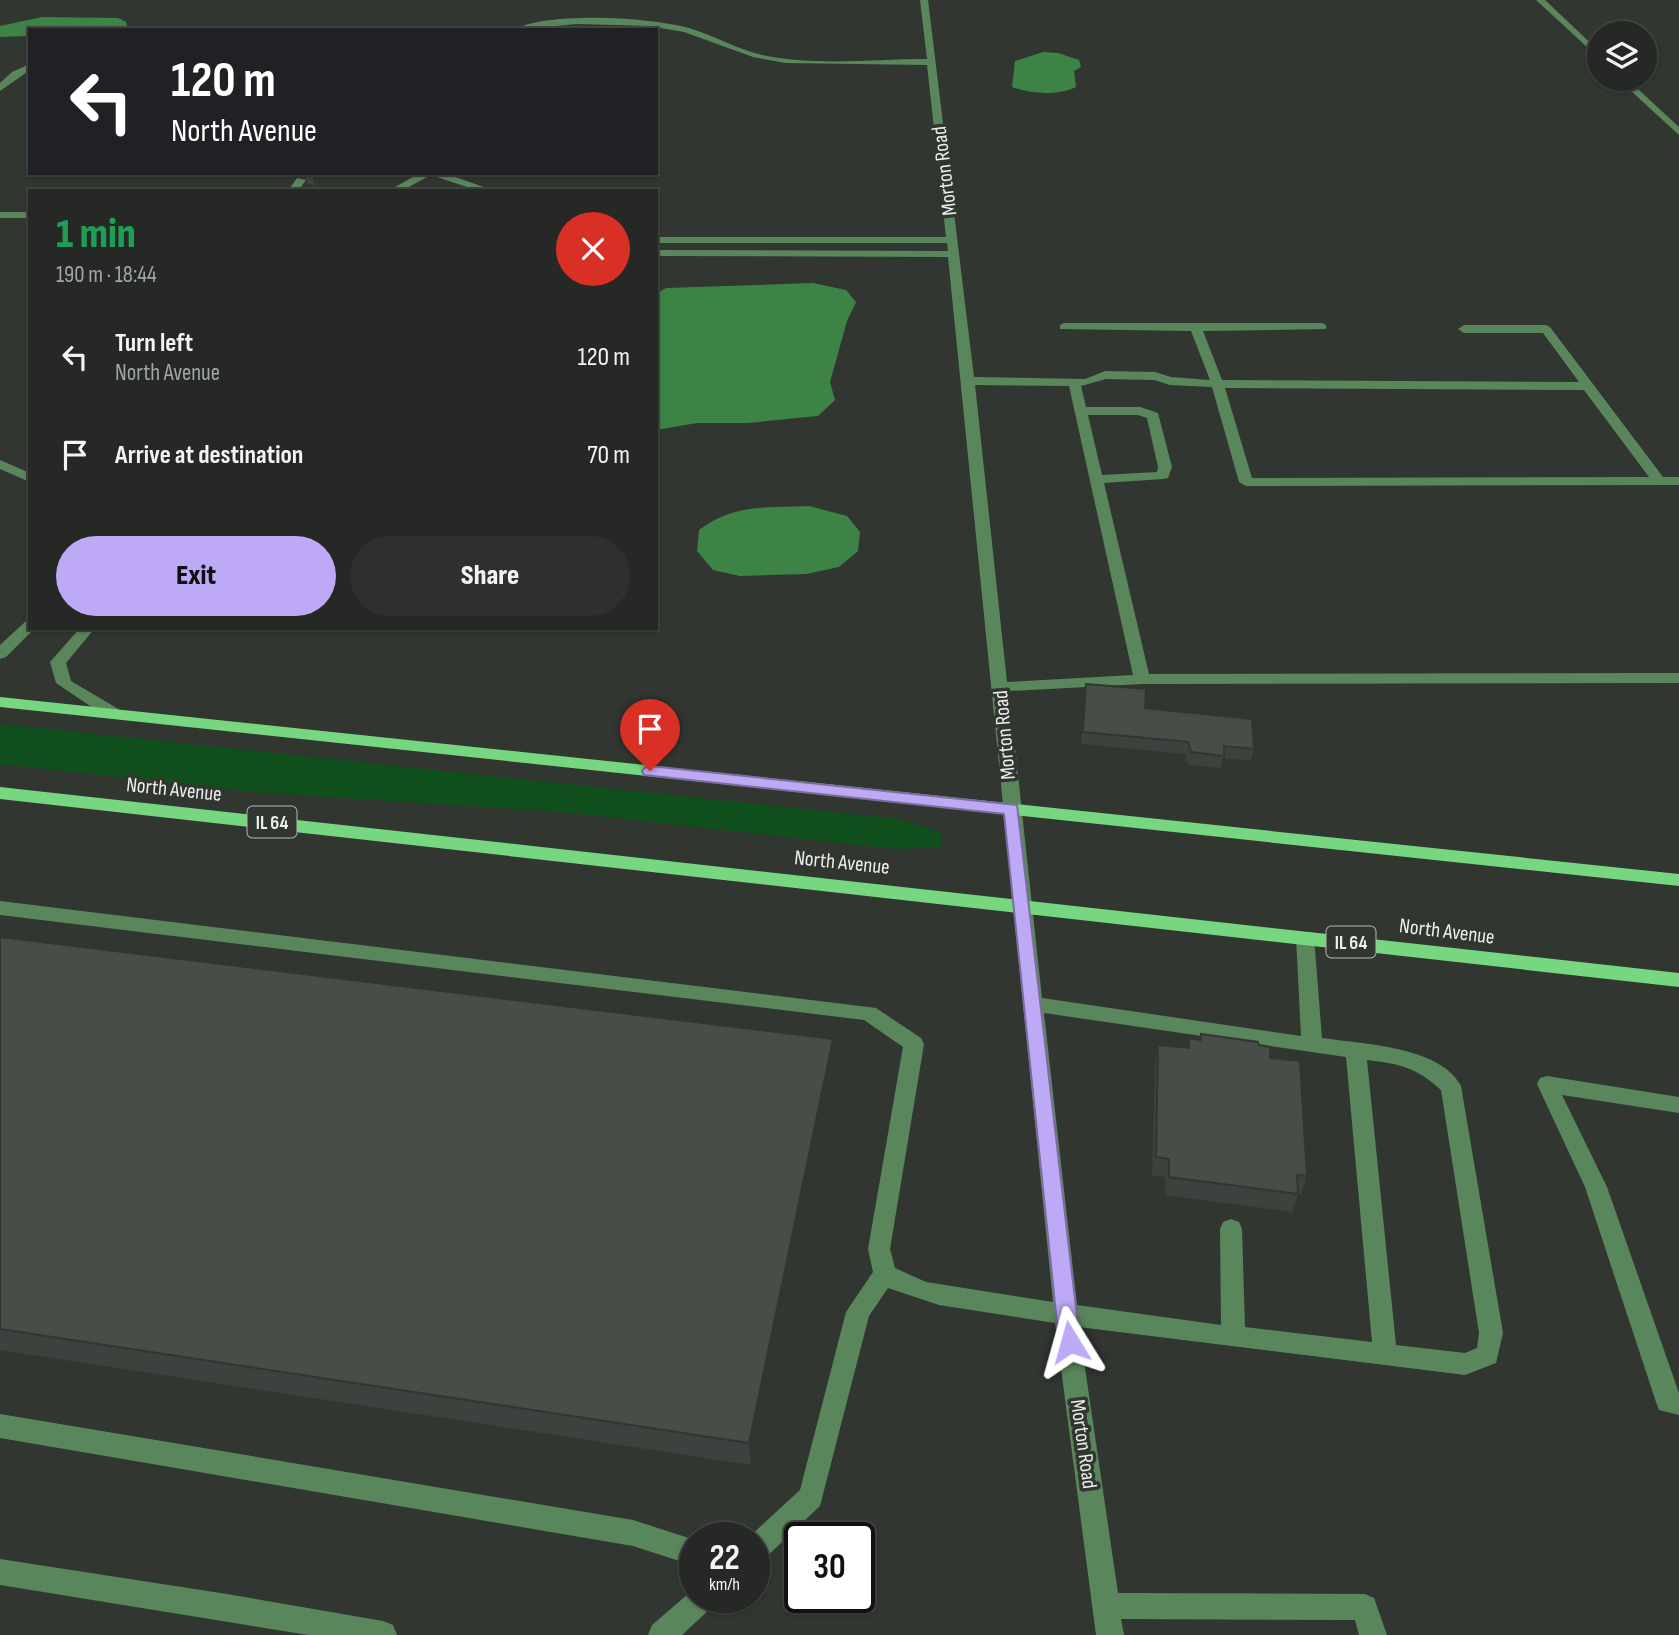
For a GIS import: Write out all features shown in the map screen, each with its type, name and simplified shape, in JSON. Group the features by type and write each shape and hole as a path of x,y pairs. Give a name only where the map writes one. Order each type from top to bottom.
{"main road":[{"path":"0,702 1679,880"},
{"name":"North Avenue","path":"0,793 1679,980"}],"street":[{"name":"Morton Road","path":"924,0 968,381 1066,1316 1110,1635"},
{"path":"1539,0 1587,45"},
{"path":"527,28 552,23 640,23 685,30 765,58 795,61 931,62"},
{"path":"3,85 28,68"},
{"path":"3,85 18,82"},
{"path":"1635,91 1679,132"},
{"path":"397,189 424,175"},
{"path":"439,175 484,189"},
{"path":"294,189 301,180"},
{"path":"0,215 28,215"},
{"path":"658,240 951,240"},
{"path":"658,253 953,254"},
{"path":"1064,327 1322,327"},
{"path":"1196,327 1218,384 1246,482 1679,481"},
{"path":"1464,329 1546,329 1659,481"},
{"path":"968,381 1081,382 1110,387 1154,387 1170,381 1218,384 1588,386"},
{"path":"1081,382 1082,411 1142,679"},
{"path":"1082,411 1140,411 1153,416 1165,467 1163,475 1147,478 1097,479"},
{"path":"0,464 28,477"},
{"path":"0,654 28,627"},
{"path":"86,630 58,662 64,683 114,714"},
{"path":"1000,687 1142,679 1679,678"},
{"path":"0,908 869,1013 914,1044 879,1249 885,1274 904,1286 934,1296 993,1302 1066,1316 1465,1364 1488,1355 1491,1333 1451,1086 1430,1067 1389,1055 1032,1004"},
{"path":"1305,937 1312,1045"},
{"path":"1356,1051 1385,1354"},
{"path":"1679,1105 1548,1084 1596,1187 1668,1402 1679,1404"},
{"path":"1231,1229 1233,1336"},
{"path":"770,1536 811,1497 858,1312 885,1274"},
{"path":"0,1426 633,1534 679,1548"},
{"path":"0,1572 227,1606 383,1635"},
{"path":"1106,1606 1365,1607 1373,1635"},
{"path":"662,1635 686,1613"}],"shaded area":[{"path":"42,17 118,18 126,22 127,26 28,28 28,36 0,37 0,26"},
{"path":"1043,52 1058,53 1079,60 1081,67 1074,71 1076,87 1061,92 1044,93 1012,87 1015,61"},
{"path":"813,283 846,290 856,302 847,321 830,382 835,400 818,416 748,423 697,423 658,430 658,293 666,288"},
{"path":"809,506 847,516 860,532 858,551 839,567 806,574 740,576 713,570 697,551 699,530 725,515 765,507"},
{"path":"0,724 899,819 942,833 940,847 895,849 562,812 252,792 0,764"}],"building":[{"path":"1086,684 1146,689 1145,708 1252,719 1254,749 1224,746 1224,756 1191,752 1188,742 1083,732"},
{"path":"0,937 833,1039 749,1443 0,1329"},
{"path":"1201,1034 1258,1042 1259,1045 1270,1047 1270,1058 1300,1061 1307,1176 1297,1175 1298,1194 1169,1177 1169,1159 1156,1157 1158,1045 1189,1048 1189,1038 1201,1040"}],"route":[{"path":"650,771 1011,809 1070,1342"}]}
